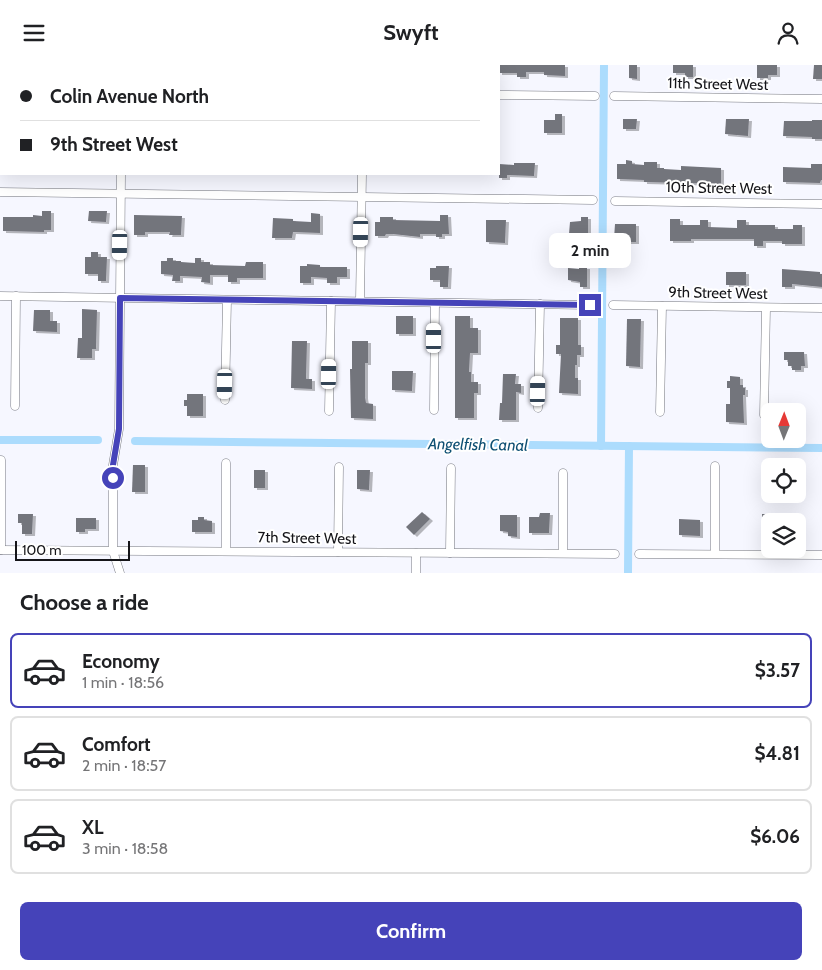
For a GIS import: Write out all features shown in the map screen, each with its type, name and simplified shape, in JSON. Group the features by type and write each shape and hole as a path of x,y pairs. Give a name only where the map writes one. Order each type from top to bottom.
{"street":[{"path":"500,95 595,96"},
{"name":"11th Street West","path":"614,96 822,99"},
{"path":"120,573 113,551 113,465 119,429 121,175"},
{"path":"360,301 362,175"},
{"path":"0,191 593,200"},
{"name":"10th Street West","path":"615,201 822,203"},
{"path":"0,296 590,305"},
{"path":"15,405 16,297"},
{"path":"225,401 227,300"},
{"path":"329,411 330,301"},
{"path":"434,409 435,303"},
{"path":"538,408 540,304"},
{"name":"9th Street West","path":"613,305 822,308"},
{"path":"660,412 662,306"},
{"path":"764,403 766,307"},
{"path":"0,550 1,460"},
{"path":"226,463 226,551"},
{"path":"714,465 715,555"},
{"path":"338,552 339,467"},
{"path":"450,553 451,468"},
{"path":"563,473 564,553"},
{"name":"7th Street West","path":"0,550 615,554"},
{"path":"416,553 416,573"},
{"path":"639,554 822,555"}],"building":[{"path":"500,65 565,65 565,76 544,75 544,72 526,72 526,77 517,77 517,73 500,73"},
{"path":"629,65 637,65 637,79 629,78"},
{"path":"673,65 693,65 693,77 685,77 685,73 673,73"},
{"path":"757,65 777,65 777,75 768,75 768,78 757,78"},
{"path":"814,65 822,65 822,79 813,79"},
{"path":"555,114 562,114 562,133 544,133 544,120 555,120"},
{"path":"623,119 637,119 636,129 623,129"},
{"path":"726,119 749,119 748,136 725,134"},
{"path":"822,120 822,139 783,136 784,121"},
{"path":"626,160 632,161 632,164 644,165 644,162 657,162 657,168 664,169 681,170 681,166 721,168 721,184 644,182 644,180 617,179 617,164 626,164"},
{"path":"514,163 535,163 534,176 507,175 507,178 499,178 500,164 514,165"},
{"path":"811,164 822,164 822,180 820,183 783,182 783,167 811,168"},
{"path":"42,211 51,211 51,230 44,230 44,232 3,231 3,217 42,216"},
{"path":"89,211 107,211 106,222 88,221"},
{"path":"311,213 320,214 320,233 293,232 292,238 272,238 273,218 311,222"},
{"path":"134,215 182,216 181,235 169,235 170,232 145,232 145,235 134,235"},
{"path":"440,215 448,215 449,234 442,234 442,237 436,237 436,234 420,234 420,237 393,234 375,236 375,222 380,222 380,217 393,217 393,220 440,221"},
{"path":"581,217 588,217 588,234 569,234 570,222 581,221"},
{"path":"670,219 680,219 680,225 700,225 700,220 708,220 708,227 737,228 737,220 746,220 746,225 775,225 775,229 793,229 793,225 802,225 802,244 782,244 782,241 763,241 763,246 754,246 754,239 670,241"},
{"path":"486,220 506,220 505,243 486,242"},
{"path":"615,224 636,224 636,242 614,239"},
{"path":"91,252 98,252 98,257 107,257 106,281 98,281 98,274 85,274 85,257 91,257"},
{"path":"167,258 173,258 173,261 195,263 195,258 201,258 201,262 210,262 210,265 245,266 246,262 263,262 263,278 237,278 237,282 228,282 228,275 210,275 210,283 201,282 202,277 180,276 180,281 172,281 173,275 161,274 161,261 167,261"},
{"path":"307,264 320,265 320,267 347,267 347,277 337,277 337,283 327,283 327,278 311,277 311,283 300,283 300,266 307,266"},
{"path":"436,266 449,266 448,287 440,287 440,280 430,280 430,268 436,268"},
{"path":"579,267 587,267 587,287 580,287 580,282 568,280 568,268 579,269"},
{"path":"782,269 820,272 822,274 822,287 792,284 792,287 782,287"},
{"path":"726,272 746,272 746,285 726,285"},
{"path":"82,309 97,310 96,349 92,349 92,358 77,358 78,338 82,338"},
{"path":"34,310 50,310 50,321 57,321 57,332 33,331"},
{"path":"396,316 413,316 413,334 396,334"},
{"path":"455,316 470,316 470,328 478,328 478,353 470,353 469,372 471,372 471,382 478,382 478,393 474,393 474,418 455,418"},
{"path":"560,318 578,318 578,345 581,345 581,355 577,355 575,378 578,378 578,394 559,393 561,354 556,354 556,345 560,345"},
{"path":"627,319 641,319 640,367 626,366"},
{"path":"292,341 307,341 306,379 312,379 312,389 291,388"},
{"path":"352,341 368,341 368,363 365,363 365,397 366,403 373,404 373,419 351,418 350,369 352,369"},
{"path":"784,352 804,352 805,366 801,366 801,370 792,370 792,366 788,366 788,360 784,360"},
{"path":"392,371 413,371 412,391 392,390"},
{"path":"503,374 516,374 515,384 521,384 521,393 516,392 516,420 499,420 500,403 502,403"},
{"path":"730,376 740,377 740,385 743,385 743,388 745,388 745,395 743,395 744,423 726,422 726,404 730,404 730,388 727,388 727,381 730,381"},
{"path":"187,394 203,394 203,416 187,416 187,406 184,406 184,400 187,400"},
{"path":"133,465 145,465 145,492 132,492"},
{"path":"254,470 265,470 265,488 254,488"},
{"path":"357,470 370,470 369,490 357,489"},
{"path":"422,512 430,519 414,535 406,527"},
{"path":"540,513 550,513 549,533 529,533 529,517 539,517"},
{"path":"18,514 33,514 32,534 22,534 22,523 18,523"},
{"path":"500,515 517,515 517,537 508,536 508,532 500,531"},
{"path":"198,517 204,517 204,520 212,521 212,532 192,532 192,520 198,520"},
{"path":"76,518 96,518 96,529 85,529 85,532 76,532"},
{"path":"679,519 700,520 700,536 679,535"}],"waterway":[{"path":"601,446 604,65"},
{"name":"Angelfish Canal","path":"0,440 98,440"},
{"name":"Angelfish Canal","path":"135,441 822,448"},
{"path":"628,573 629,446"}],"route":[{"path":"113,478 113,465 119,429 120,298 590,305"}]}
